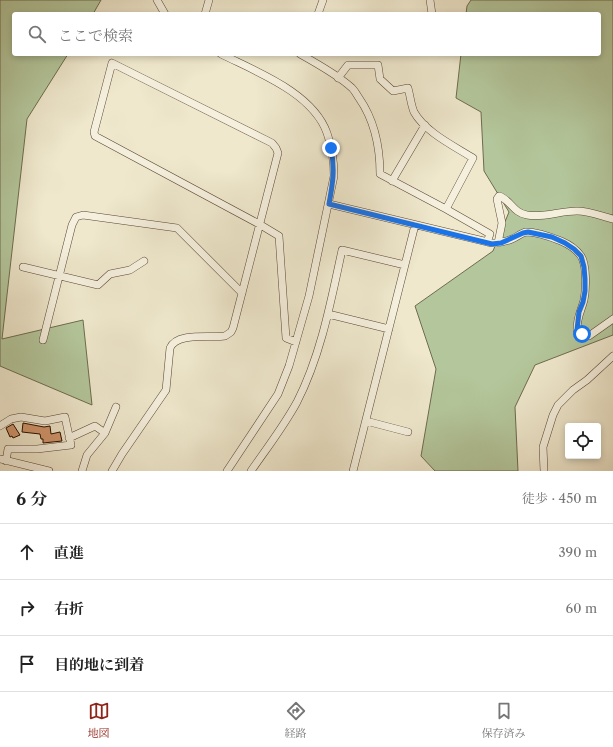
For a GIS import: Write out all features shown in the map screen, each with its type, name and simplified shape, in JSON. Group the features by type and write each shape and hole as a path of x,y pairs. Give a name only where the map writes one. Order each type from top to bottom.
{"street":[{"path":"157,0 164,12"},
{"path":"206,12 209,0"},
{"path":"319,12 323,0"},
{"path":"430,0 432,12"},
{"path":"225,56 295,93 314,111 327,133 334,161 334,176 329,204 309,296 289,366 278,394 227,471"},
{"path":"305,56 352,88 364,105 378,139 380,174 490,234 487,242"},
{"path":"112,471 166,390 170,348 172,344 177,340 184,338 225,336 231,332 233,328 259,224 278,153 272,143 112,63 94,132 95,136 259,224 279,236 286,338 296,342"},
{"path":"338,78 348,65 378,65 380,79 393,91 408,88 414,111 424,125 473,158 446,209"},
{"path":"392,181 424,125"},
{"path":"498,243 502,223 497,200 499,196 502,197 516,211 527,215 545,216 564,212 585,211 613,219"},
{"path":"329,204 487,242 498,243 528,232 552,237 574,249 581,256 584,267 585,291 579,312 577,330 582,334 590,336 613,319"},
{"path":"43,340 74,220 76,216 82,214 177,228 242,293"},
{"path":"353,471 415,225"},
{"path":"251,471 286,421 296,402 312,364 328,314 342,250 405,265"},
{"path":"23,267 98,285 110,274 130,270 144,261"},
{"path":"328,314 389,329"},
{"path":"544,471 543,447 553,415 558,405 613,356"},
{"path":"82,471 87,455 105,432 116,407"},
{"path":"0,426 11,419 21,417 45,421 65,417 71,445 37,449 8,449 3,460 49,471"},
{"path":"366,421 408,432"},
{"path":"69,438 95,426 105,432"}],"green space":[{"path":"0,0 101,0 94,12 12,12 12,56 67,56 27,119 2,339 83,320 92,405 0,366"},
{"path":"471,0 613,0 613,335 535,365 515,407 518,471 435,471 421,456 436,369 415,306 493,251 509,212 484,171 481,112 456,98 461,56 601,56 601,12 466,12 467,6"}],"building":[{"path":"23,423 44,427 50,426 51,434 60,432 62,441 43,443 43,439 41,439 40,434 22,432"},
{"path":"13,424 20,435 13,438 12,436 10,437 6,428"}],"route":[{"path":"331,148 334,161 334,176 329,204 492,244 501,243 528,232 552,237 574,249 581,256 584,267 585,291 577,322 577,330 582,334"}]}
